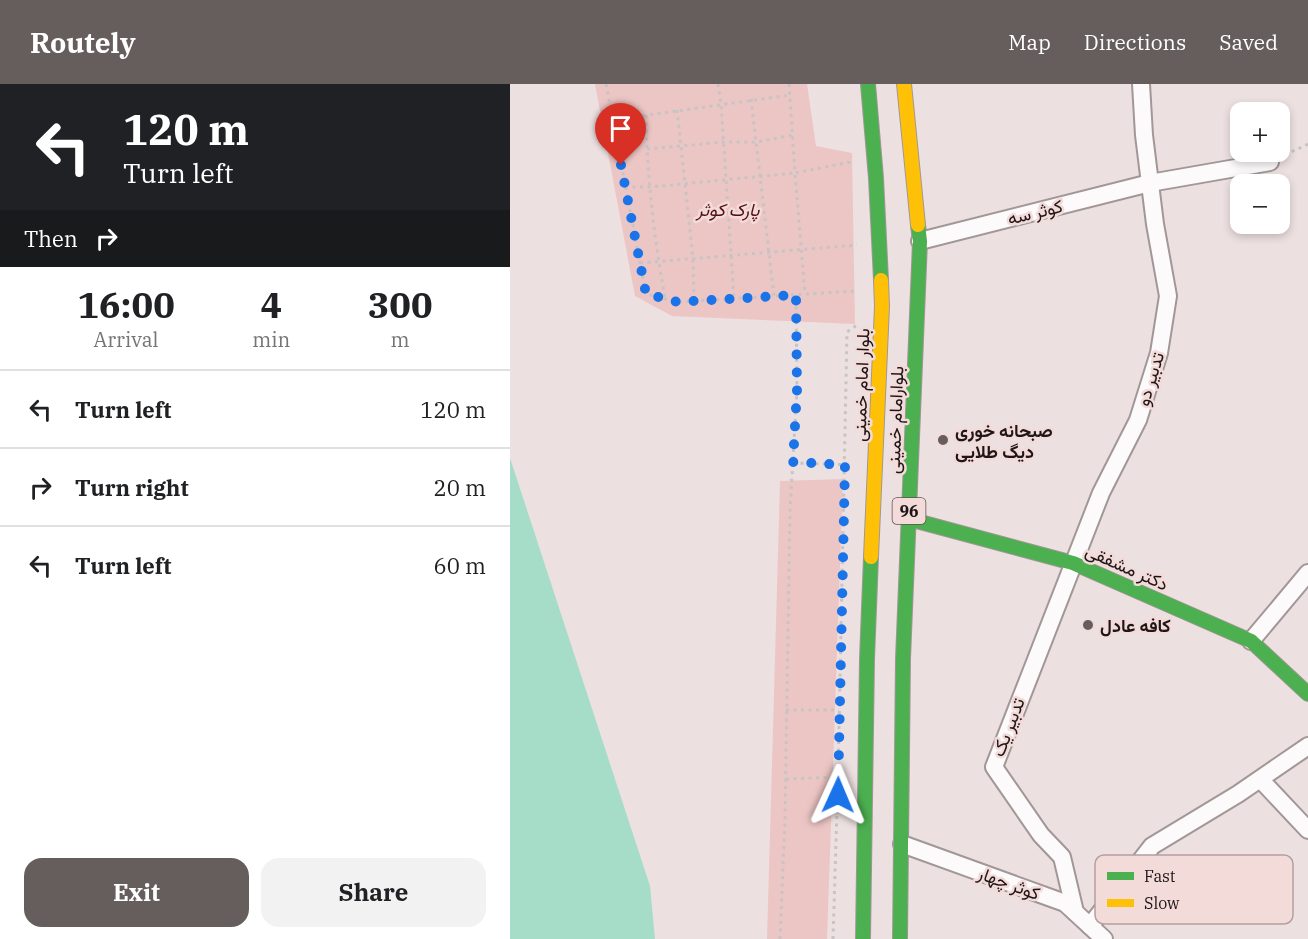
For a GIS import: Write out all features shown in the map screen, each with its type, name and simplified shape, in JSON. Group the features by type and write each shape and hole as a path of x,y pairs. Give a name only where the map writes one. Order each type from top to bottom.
{"main road":[{"name":"بلوار امام خمینی","path":"863,938 867,659 882,306 868,84"},
{"name":"بلوارامام خمینی","path":"900,939 903,659 920,241 904,84"},
{"name":"دکتر مشفقی","path":"909,519 1073,563 1251,641 1308,694"},
{"path":"863,938 900,939"}],"street":[{"name":"تدبیر دو","path":"1073,563 1101,494 1138,420 1159,353 1168,296 1155,224 1144,135 1141,84"},
{"name":"کوثر سه","path":"920,241 1150,183 1270,162"},
{"name":"تدبیر یک","path":"1073,563 994,767 1041,835 1062,857 1075,912"},
{"path":"1251,641 1308,573"},
{"path":"1145,855 1152,846 1261,780 1308,746"},
{"path":"1261,780 1308,830"},
{"name":"کوثر چهار","path":"902,844 1065,903 1104,939"},
{"path":"1090,926 1095,920"}],"path":[{"path":"606,84 646,294 678,302 864,290"},
{"path":"718,84 734,299"},
{"path":"789,84 805,294"},
{"path":"613,120 790,95"},
{"path":"751,99 774,296"},
{"path":"677,110 679,146 693,258 694,301"},
{"path":"646,115 658,261 665,299"},
{"path":"647,149 724,142 757,142 793,135"},
{"path":"1290,153 1308,144"},
{"path":"626,187 651,187 761,177 861,160"},
{"path":"640,263 879,243"},
{"path":"780,939 786,779 790,510 797,390 796,295"},
{"path":"833,939 847,332 865,319"},
{"path":"793,462 875,465"},
{"path":"786,710 839,710"},
{"path":"786,779 838,777"}],"green space":[{"name":"پارک کوثر","path":"595,84 807,84 816,146 852,153 855,324 672,316 635,296"},
{"path":"843,479 827,939 767,939 780,481"}],"shaded area":[{"path":"510,458 650,886 655,939 510,939"}],"traffic: fast":[{"path":"868,84 881,280"},
{"path":"900,939 903,659 920,241 918,225"},
{"path":"909,519 1073,563 1251,641 1308,694"},
{"path":"863,939 867,659 871,557"}],"traffic: slow":[{"path":"904,84 918,225"},
{"path":"871,557 882,306 881,280"}],"place":[{"name":"صبحانه خوری دیگ طلایی","path":"943,440"},
{"name":"کافه عادل","path":"1088,625"}],"route":[{"path":"621,165 646,294 678,302 796,295 797,390 793,462 845,465 838,795"}]}
